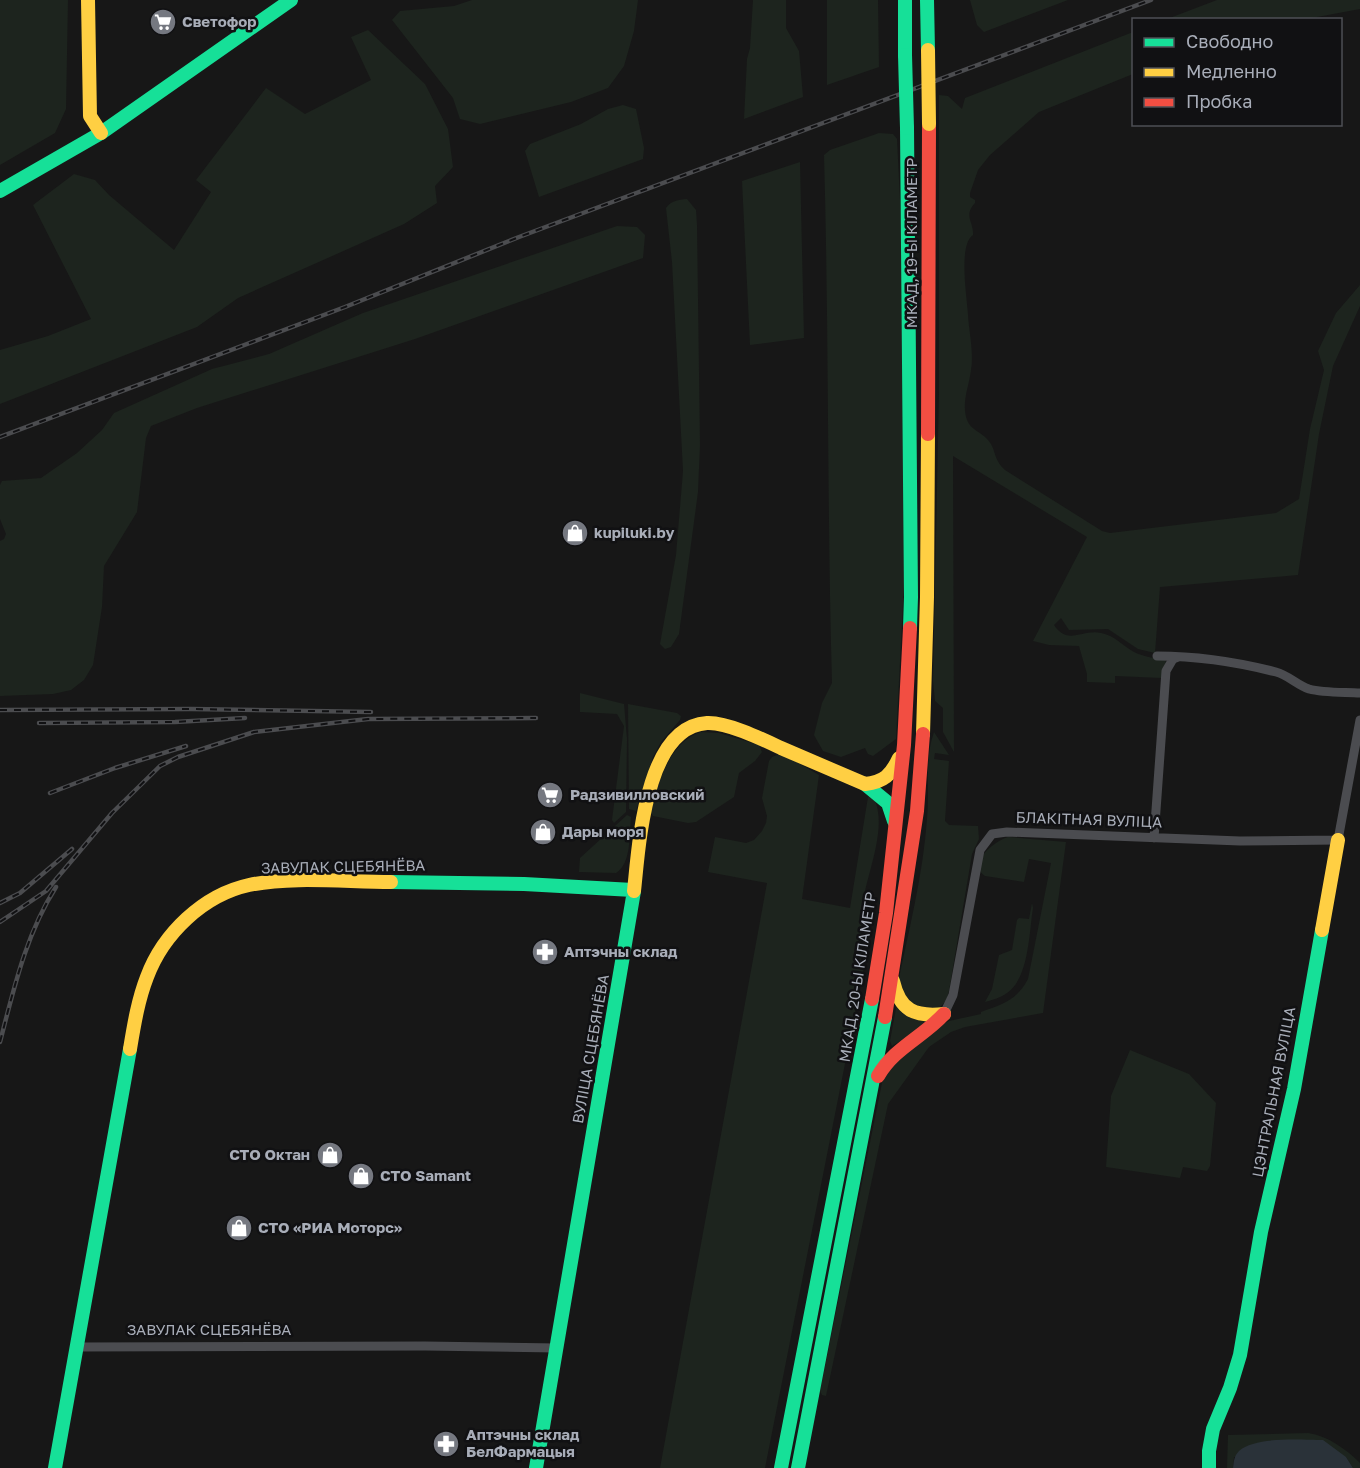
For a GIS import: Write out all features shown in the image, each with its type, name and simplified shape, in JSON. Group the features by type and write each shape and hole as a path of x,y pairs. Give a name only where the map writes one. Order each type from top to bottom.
{"main road":[{"path":"88,0 90,116 100,133"},
{"path":"0,191 100,133 291,0"},
{"name":"МКАД, 19-Ы КІЛАМЕТР","path":"905,0 911,485"},
{"name":"МКАД, 19-Ы КІЛАМЕТР","path":"892,973 908,882 920,776 926,675 929,124 927,0"},
{"name":"МКАД, 20-Ы КІЛАМЕТР","path":"781,1468 866,1032 886,913 904,745 911,597 911,485"},
{"name":"ВУЛІЦА СЦЕБЯНЁВА","path":"536,1468 629,929 642,821 647,797 663,756 670,744 684,730 695,725 710,723 745,732 865,784 887,800 893,813 895,841"},
{"path":"865,784 889,777 904,745"},
{"name":"ЦЭНТРАЛЬНАЯ ВУЛІЦА","path":"1209,1468 1213,1429 1230,1388 1240,1355 1261,1232 1294,1089 1338,840"},
{"name":"ЗАВУЛАК СЦЕБЯНЁВА","path":"55,1468 135,1019 150,967 180,923 200,907 229,891 247,885 282,881 524,884 633,890"},
{"path":"892,973 897,998 910,1010 923,1016 944,1014"},
{"path":"798,1468 872,1090 892,973"},
{"path":"872,1090 883,1064 893,1054 937,1024 944,1014"}],"street":[{"path":"1156,656 1180,656 1245,665 1280,673 1297,684 1311,689 1360,693"},
{"path":"1154,837 1166,671 1173,659 1180,656"},
{"name":"ЦЭНТРАЛЬНАЯ ВУЛІЦА","path":"1338,840 1360,720"},
{"name":"БЛАКІТНАЯ ВУЛІЦА","path":"944,1014 953,995 980,850 992,834 1007,832 1240,841 1338,840"},
{"name":"ЗАВУЛАК СЦЕБЯНЁВА","path":"78,1347 557,1348"}],"shaded area":[{"path":"0,0 68,0 66,109 55,133 0,165"},
{"path":"472,0 638,0 634,31 624,66 608,88 571,102 480,124 460,119 453,98 392,20 400,11 454,6"},
{"path":"753,0 786,0 786,28 799,51 803,97 744,119 747,59 750,48"},
{"path":"827,0 878,0 879,67 827,85"},
{"path":"970,0 1068,0 984,32 977,25"},
{"path":"1217,0 1360,0 1360,9 1312,18 1170,18"},
{"path":"368,30 425,84 448,129 453,167 435,186 437,203 404,224 238,298 197,327 0,404 0,350 48,336 91,319 33,205 74,174 95,180 109,195 174,250 211,192 196,180 266,88 305,114 371,80 351,37"},
{"path":"1132,32 1132,74 1039,112 990,155 978,170 970,193 970,197 975,200 969,215 973,235 968,241 965,260 972,357 965,401 967,420 990,443 1005,470 1102,531 1110,533 1276,513 1299,499 1310,429 1324,370 1318,351 1336,313 1360,285 1360,306 1333,366 1319,434 1298,575 1160,587 1155,653 1138,649 1108,629 1069,630 1061,618 1054,625 1059,631 1070,636 1094,632 1106,634 1138,654 1166,660 1162,678 1115,676 1115,683 1087,682 1079,646 1049,645 1033,641 1087,537 953,456 954,752 943,732 943,708 935,701 933,681 939,392 939,95 948,96 962,109 965,98"},
{"path":"623,105 636,109 644,148 643,159 539,197 525,151 530,144 581,124 608,109"},
{"path":"879,133 893,134 897,139 903,261 904,584 896,739 873,756 868,754 865,748 841,757 823,751 814,735 822,703 832,683 824,155 830,150"},
{"path":"800,162 804,338 750,345 742,181"},
{"path":"687,199 696,210 697,225 700,445 698,492 679,634 671,647 665,649 660,644 676,555 683,471 672,262 666,208 673,202"},
{"path":"617,226 637,227 645,235 643,258 415,339 197,408 151,426 146,438 137,512 104,566 102,607 93,665 84,680 71,690 53,694 0,696 0,541 6,534 0,519 2,481 41,478 77,453 102,430 114,413 212,369 269,354 363,313"},
{"path":"580,693 624,704 627,739 626,812 614,823 612,820 624,726 617,714 580,712"},
{"path":"628,704 677,713 681,716 661,742 653,757 636,811 629,809"},
{"path":"701,732 719,733 759,745 762,752 755,761 739,773 734,797 696,822 688,823 653,816 649,810 667,764 681,745 690,737"},
{"path":"934,732 949,755 935,753 934,759 949,761 945,821 949,825 978,826 979,839 972,854 946,1001 939,1008 915,1010 897,988 922,862 928,808 929,753"},
{"path":"777,755 786,756 819,775 802,899 850,908 868,797 874,798 879,825 862,911 865,953 863,972 765,1468 660,1468 767,883 708,872 715,837 746,843 754,840 762,831 767,816 762,798 769,761"},
{"path":"627,815 631,817 629,848 621,868 616,873 579,872 580,858"},
{"path":"1008,837 1066,842 1043,1013 965,1027 951,1032 929,1047 888,1104 826,1396 822,1395 820,1391 884,1073 937,1027 949,1021 981,1014 981,1012 1008,1001 1019,992 1028,979 1051,863 1029,859 1024,882 985,876 980,871 980,859 996,843"},
{"path":"1032,903 1029,942 1020,977 1007,993 985,1002 992,989 999,955 1012,950 1017,920 1019,918 1029,919"},
{"path":"897,1003 935,1020 892,1046 890,1041"},
{"path":"1130,1050 1189,1074 1216,1103 1210,1166 1207,1171 1183,1167 1180,1178 1106,1167 1111,1096"},
{"path":"1308,1433 1330,1440 1343,1448 1360,1463 1360,1468 1353,1468 1346,1457 1234,1457 1233,1468 1227,1468 1228,1435"},
{"path":"1279,1440 1323,1440 1346,1457 1353,1468 1233,1468 1235,1457 1246,1446"}],"railway":[{"path":"0,437 345,307 519,237 1151,0"},
{"path":"0,710 191,709 371,712"},
{"path":"39,723 175,722 245,718"},
{"path":"0,922 46,891 112,813 160,766 178,757 254,732 368,719 536,718"},
{"path":"50,793 115,768 186,746"},
{"path":"0,903 20,893 72,849"},
{"path":"0,1042 29,942 56,887"}],"traffic: fast":[{"path":"0,191 101,133 291,0"},
{"path":"905,0 905,55"},
{"path":"927,0 928,50"},
{"path":"905,55 907,128"},
{"path":"907,128 910,628"},
{"path":"865,784 888,803 894,821"},
{"path":"391,882 524,884 633,890"},
{"path":"536,1468 634,891"},
{"path":"1209,1468 1213,1429 1230,1388 1240,1355 1261,1232 1294,1089 1322,930"},
{"path":"781,1468 872,999"},
{"path":"798,1468 885,1017"},
{"path":"55,1468 130,1049"}],"traffic: slow":[{"path":"88,0 90,116 101,133"},
{"path":"928,50 929,124"},
{"path":"923,734 928,434"},
{"path":"634,891 649,791 658,766 670,744 686,729 707,723 734,728 865,784"},
{"path":"865,784 886,777 899,758"},
{"path":"1322,930 1338,840"},
{"path":"130,1049 141,995 154,961 174,932 201,907 232,890 266,882 301,880 391,882"},
{"path":"893,981 900,999 910,1010 925,1014 944,1014"}],"traffic: jam":[{"path":"928,434 929,124"},
{"path":"872,999 886,913 904,745 910,628"},
{"path":"885,1017 917,811 923,734"},
{"path":"878,1076 900,1050 944,1014"}],"place":[{"name":"Светофор","path":"163,22"},
{"name":"kupiluki.by","path":"575,533"},
{"name":"Радзивилловский","path":"550,795"},
{"name":"Дары моря","path":"543,832"},
{"name":"Аптэчны склад","path":"545,952"},
{"name":"СТО Октан","path":"330,1155"},
{"name":"СТО Samant","path":"361,1176"},
{"name":"СТО «РИА Моторс»","path":"239,1228"},
{"name":"Аптэчны склад БелФармацыя","path":"446,1444"}]}
